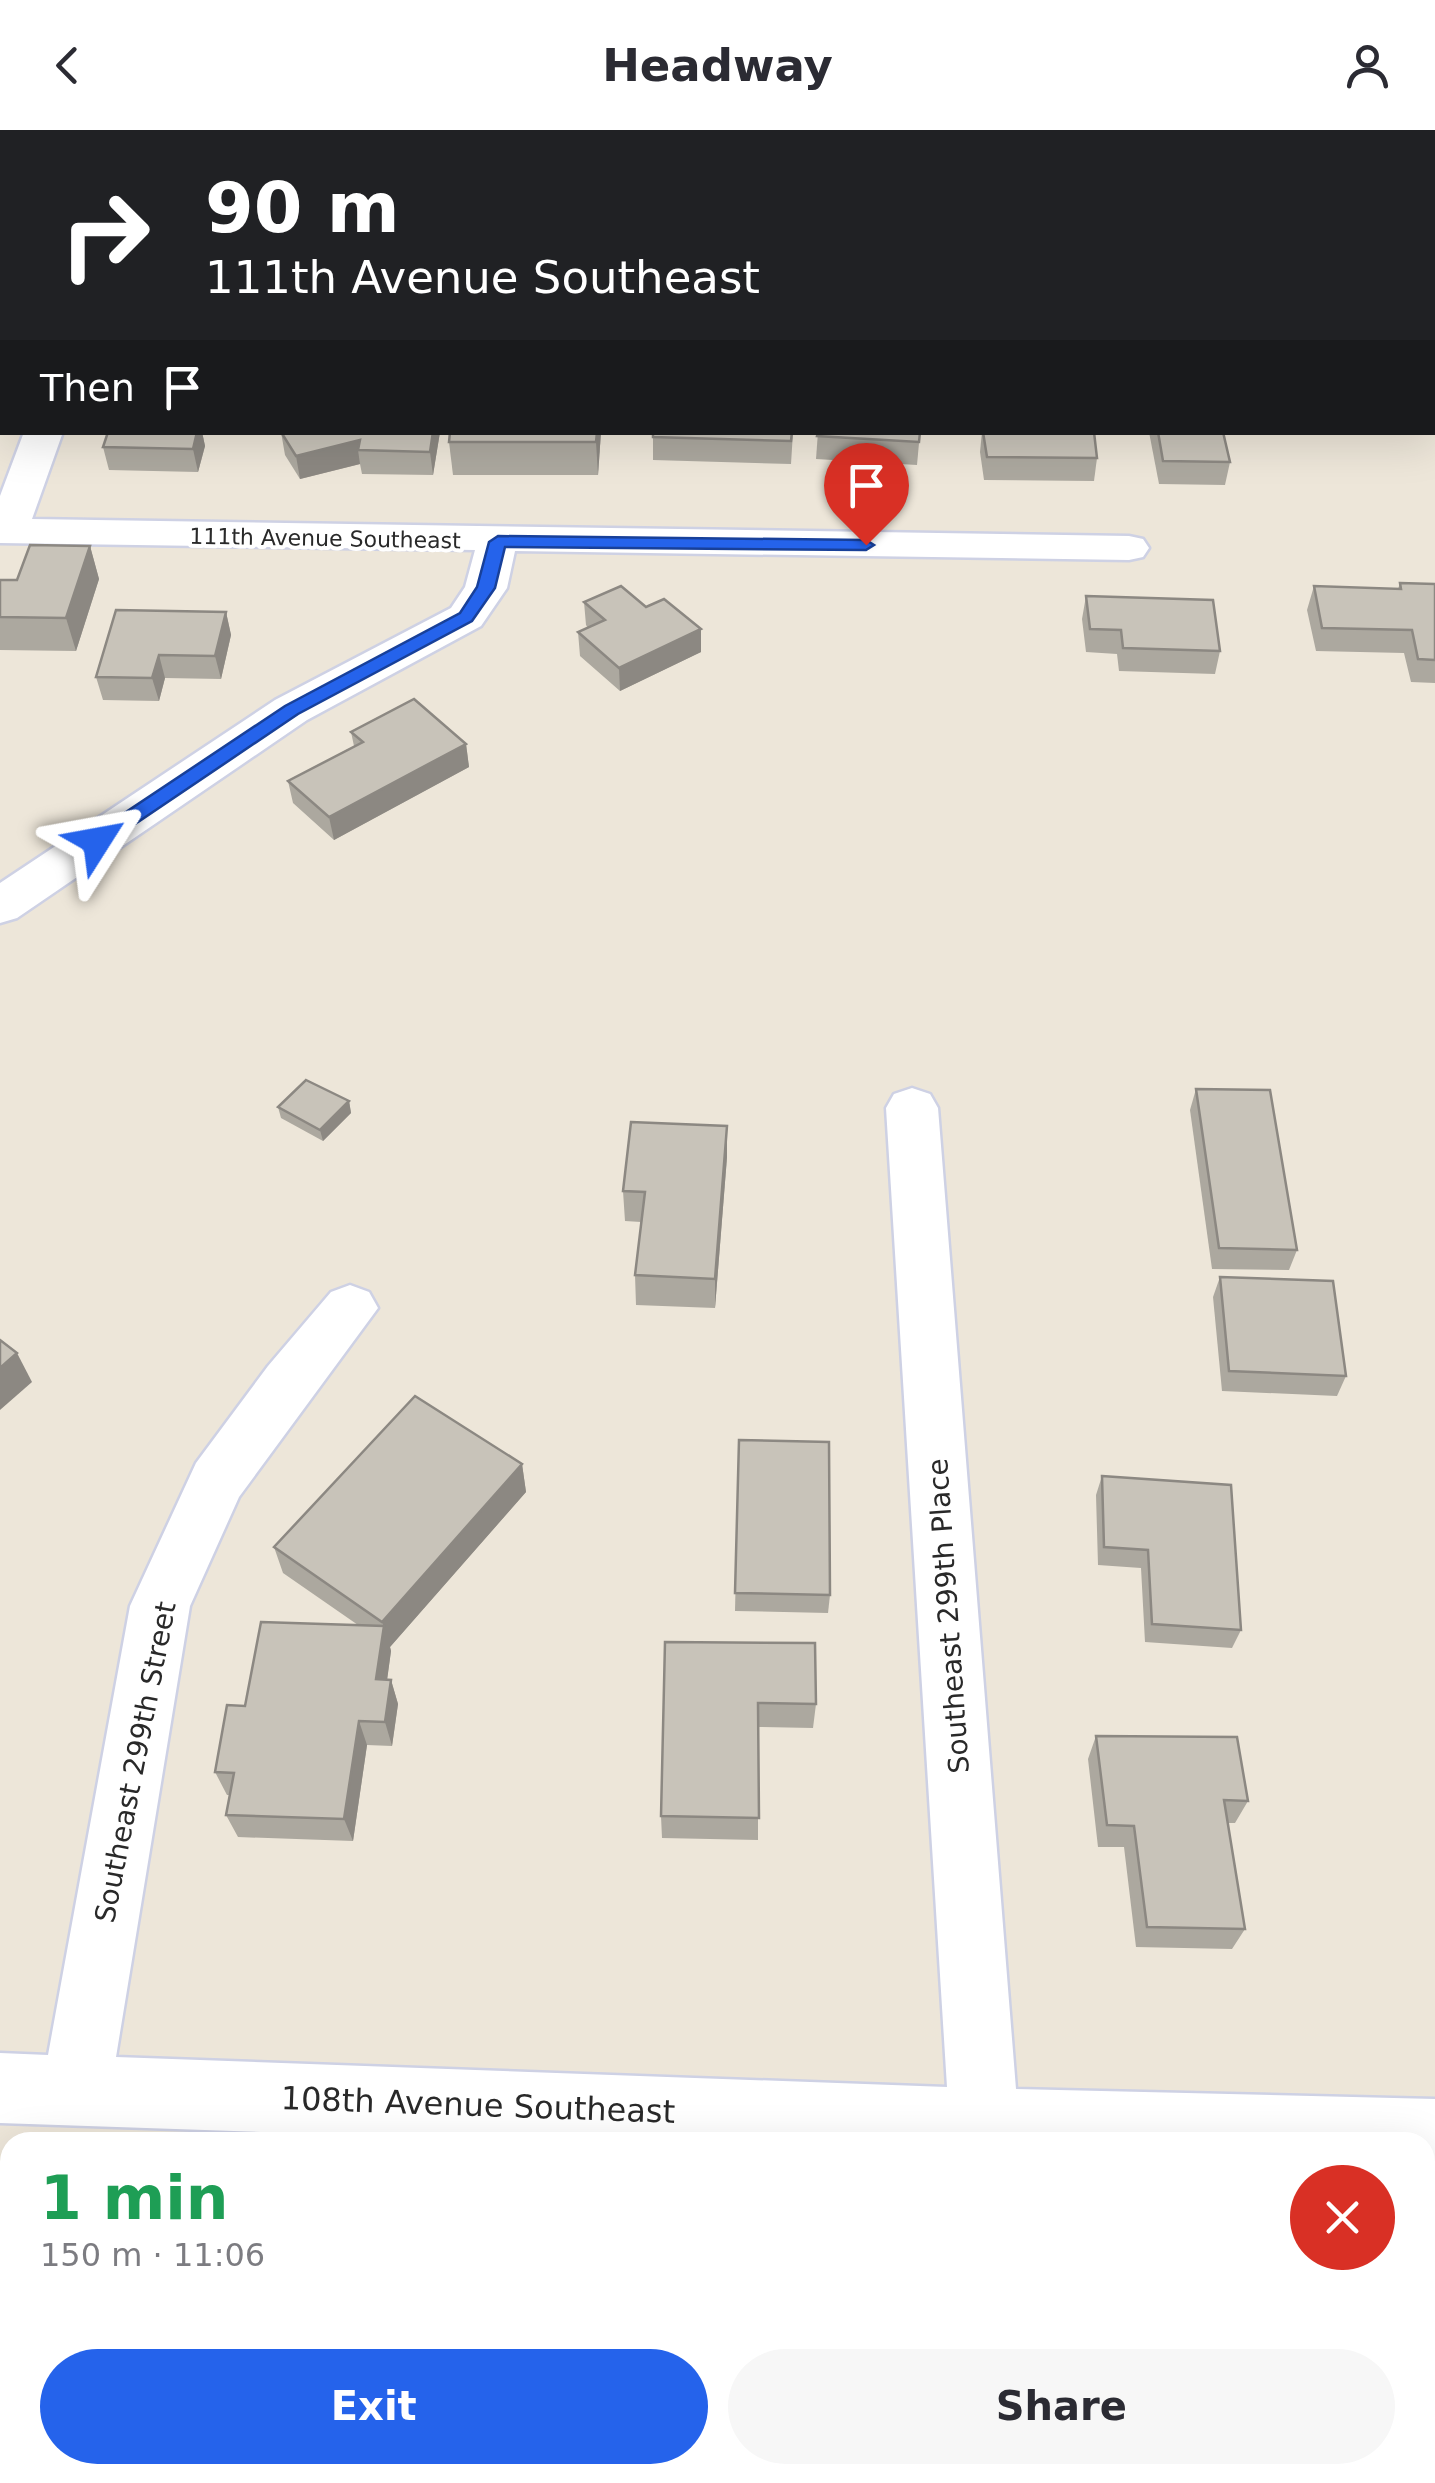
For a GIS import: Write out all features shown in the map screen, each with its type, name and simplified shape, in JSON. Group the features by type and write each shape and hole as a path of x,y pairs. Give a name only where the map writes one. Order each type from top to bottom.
{"street":[{"path":"4,531 43,435"},
{"name":"111th Avenue Southeast","path":"4,531 498,542 1130,548"},
{"path":"0,906 291,710 466,617 486,588 498,542"},
{"name":"Southeast 299th Place","path":"912,1108 984,2123"},
{"name":"Southeast 299th Street","path":"76,2091 160,1606 217,1480 288,1383 350,1308"},
{"name":"108th Avenue Southeast","path":"0,2088 1353,2132"}],"building":[{"path":"107,435 196,435 193,449 103,447"},
{"path":"283,435 433,435 430,452 358,450 360,440 296,456"},
{"path":"450,435 597,435 596,442 449,442"},
{"path":"653,435 792,435 791,441"},
{"path":"817,435 920,435 919,442"},
{"path":"983,435 1094,435 1097,458 987,457"},
{"path":"1159,435 1224,435 1230,462 1163,461"},
{"path":"30,545 90,546 66,618 0,617 0,580 17,580"},
{"path":"1400,583 1435,584 1435,660 1418,659 1412,630 1322,628 1314,586 1401,589"},
{"path":"621,586 646,607 664,599 701,629 619,668 578,632 605,620 584,602"},
{"path":"1086,596 1213,600 1220,651 1123,648 1121,630 1090,629"},
{"path":"116,610 226,612 215,656 159,655 152,678 96,677"},
{"path":"414,699 466,744 329,817 288,781 363,742 351,732"},
{"path":"306,1080 349,1101 320,1130 278,1107"},
{"path":"1196,1089 1270,1090 1297,1250 1219,1248"},
{"path":"631,1122 727,1126 715,1279 635,1275 645,1192 623,1191"},
{"path":"1220,1277 1333,1281 1346,1376 1229,1371"},
{"path":"0,1340 17,1353 0,1368"},
{"path":"415,1396 522,1464 382,1622 274,1547"},
{"path":"739,1440 829,1442 830,1595 735,1593"},
{"path":"1102,1476 1231,1485 1241,1630 1152,1624 1148,1550 1104,1547"},
{"path":"261,1622 384,1626 376,1679 391,1680 385,1722 359,1721 344,1819 226,1815 234,1773 215,1772 227,1705 245,1706"},
{"path":"665,1642 815,1643 816,1704 758,1703 759,1818 661,1816"},
{"path":"1096,1736 1237,1737 1248,1801 1224,1800 1245,1929 1147,1927 1134,1826 1107,1825"}],"route":[{"path":"97,841 291,710 466,617 486,588 498,542 866,545"}]}
